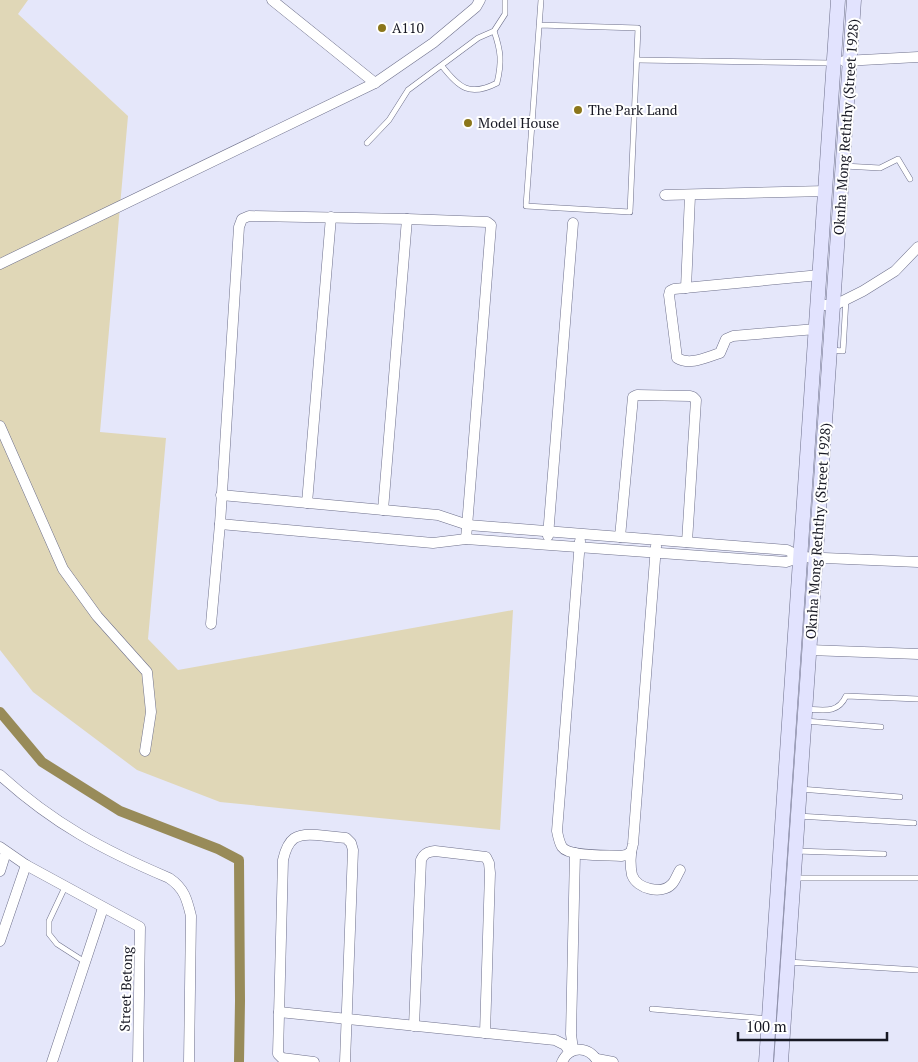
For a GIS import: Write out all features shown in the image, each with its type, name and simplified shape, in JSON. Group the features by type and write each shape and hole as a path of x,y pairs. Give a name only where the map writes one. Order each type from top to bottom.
{"main road":[{"name":"Oknha Mong Reththy (Street 1928)","path":"766,1062 838,0"},
{"name":"Oknha Mong Reththy (Street 1928)","path":"781,1062 830,350 837,314 843,166 854,0"}],"street":[{"path":"272,0 375,83"},
{"path":"0,264 375,83 433,43 476,6 480,0"},
{"path":"833,63 850,60 918,57"},
{"path":"665,196 826,191"},
{"path":"686,288 690,196"},
{"path":"211,624 220,524 240,223 242,219 249,216 407,218 487,222 491,225 466,539"},
{"path":"307,503 331,217"},
{"path":"383,510 407,218"},
{"path":"547,545 573,223"},
{"path":"820,275 674,289 670,291 677,358 687,362 703,359 720,353 726,338 817,316 837,314 846,299 895,271 918,247"},
{"path":"620,537 633,397 637,395 690,396 696,400 687,542"},
{"path":"0,426 63,569 97,616 147,672 151,712 145,751"},
{"path":"221,495 438,515 468,526 787,550 801,557"},
{"path":"220,524 433,543 466,539 786,562 801,557 918,562"},
{"path":"581,534 557,831 562,847 566,851 621,856 631,852"},
{"path":"656,540 631,852 632,874 634,879 647,888 656,891 663,890 672,884 680,870"},
{"path":"809,650 918,654"},
{"path":"0,775 38,807 78,835 108,851 170,878 184,891 188,899 190,916 190,1062"},
{"path":"314,1062 282,1058 278,1054 285,853 290,842 296,836 303,834 346,838 351,843 353,850 345,1062"},
{"path":"0,871 3,850 103,908 52,1062"},
{"path":"414,1026 420,860 428,852 435,851 486,857 489,864 485,1033"},
{"path":"572,1051 575,853"},
{"path":"0,941 26,865"},
{"name":"Street Betong","path":"103,908 140,927 138,1062"},
{"path":"279,1012 555,1040 572,1051"},
{"path":"562,1062 572,1051 586,1050 597,1061 613,1062"}],"lane":[{"path":"367,143 389,120 408,90 478,38 494,31 505,14 505,0"},
{"path":"539,25 638,28 630,212 526,206 539,25 541,0"},
{"path":"442,66 453,80 466,89 483,90 497,82 501,66 500,49 494,31"},
{"path":"637,60 833,63"},
{"path":"843,166 880,168 898,159 910,180"},
{"path":"837,314 846,299"},
{"path":"805,715 833,710 842,705 846,696 918,699"},
{"path":"805,715 881,727"},
{"path":"800,790 900,797"},
{"path":"798,816 914,823"},
{"path":"796,851 884,854"},
{"path":"794,878 918,878"},
{"path":"65,887 49,921 49,934 57,944 85,962"},
{"path":"788,962 918,970"},
{"path":"652,1009 769,1019"}],"shaded area":[{"path":"0,0 28,0 18,14 128,116 100,432 166,438 148,639 178,670 513,610 500,830 220,802 137,770 33,692 0,650"}],"waterway":[{"path":"0,712 42,762 120,811 218,849 239,860 239,1062"}],"place":[{"name":"A110","path":"382,28"},
{"name":"The Park Land","path":"578,110"},
{"name":"Model House","path":"468,123"}]}
